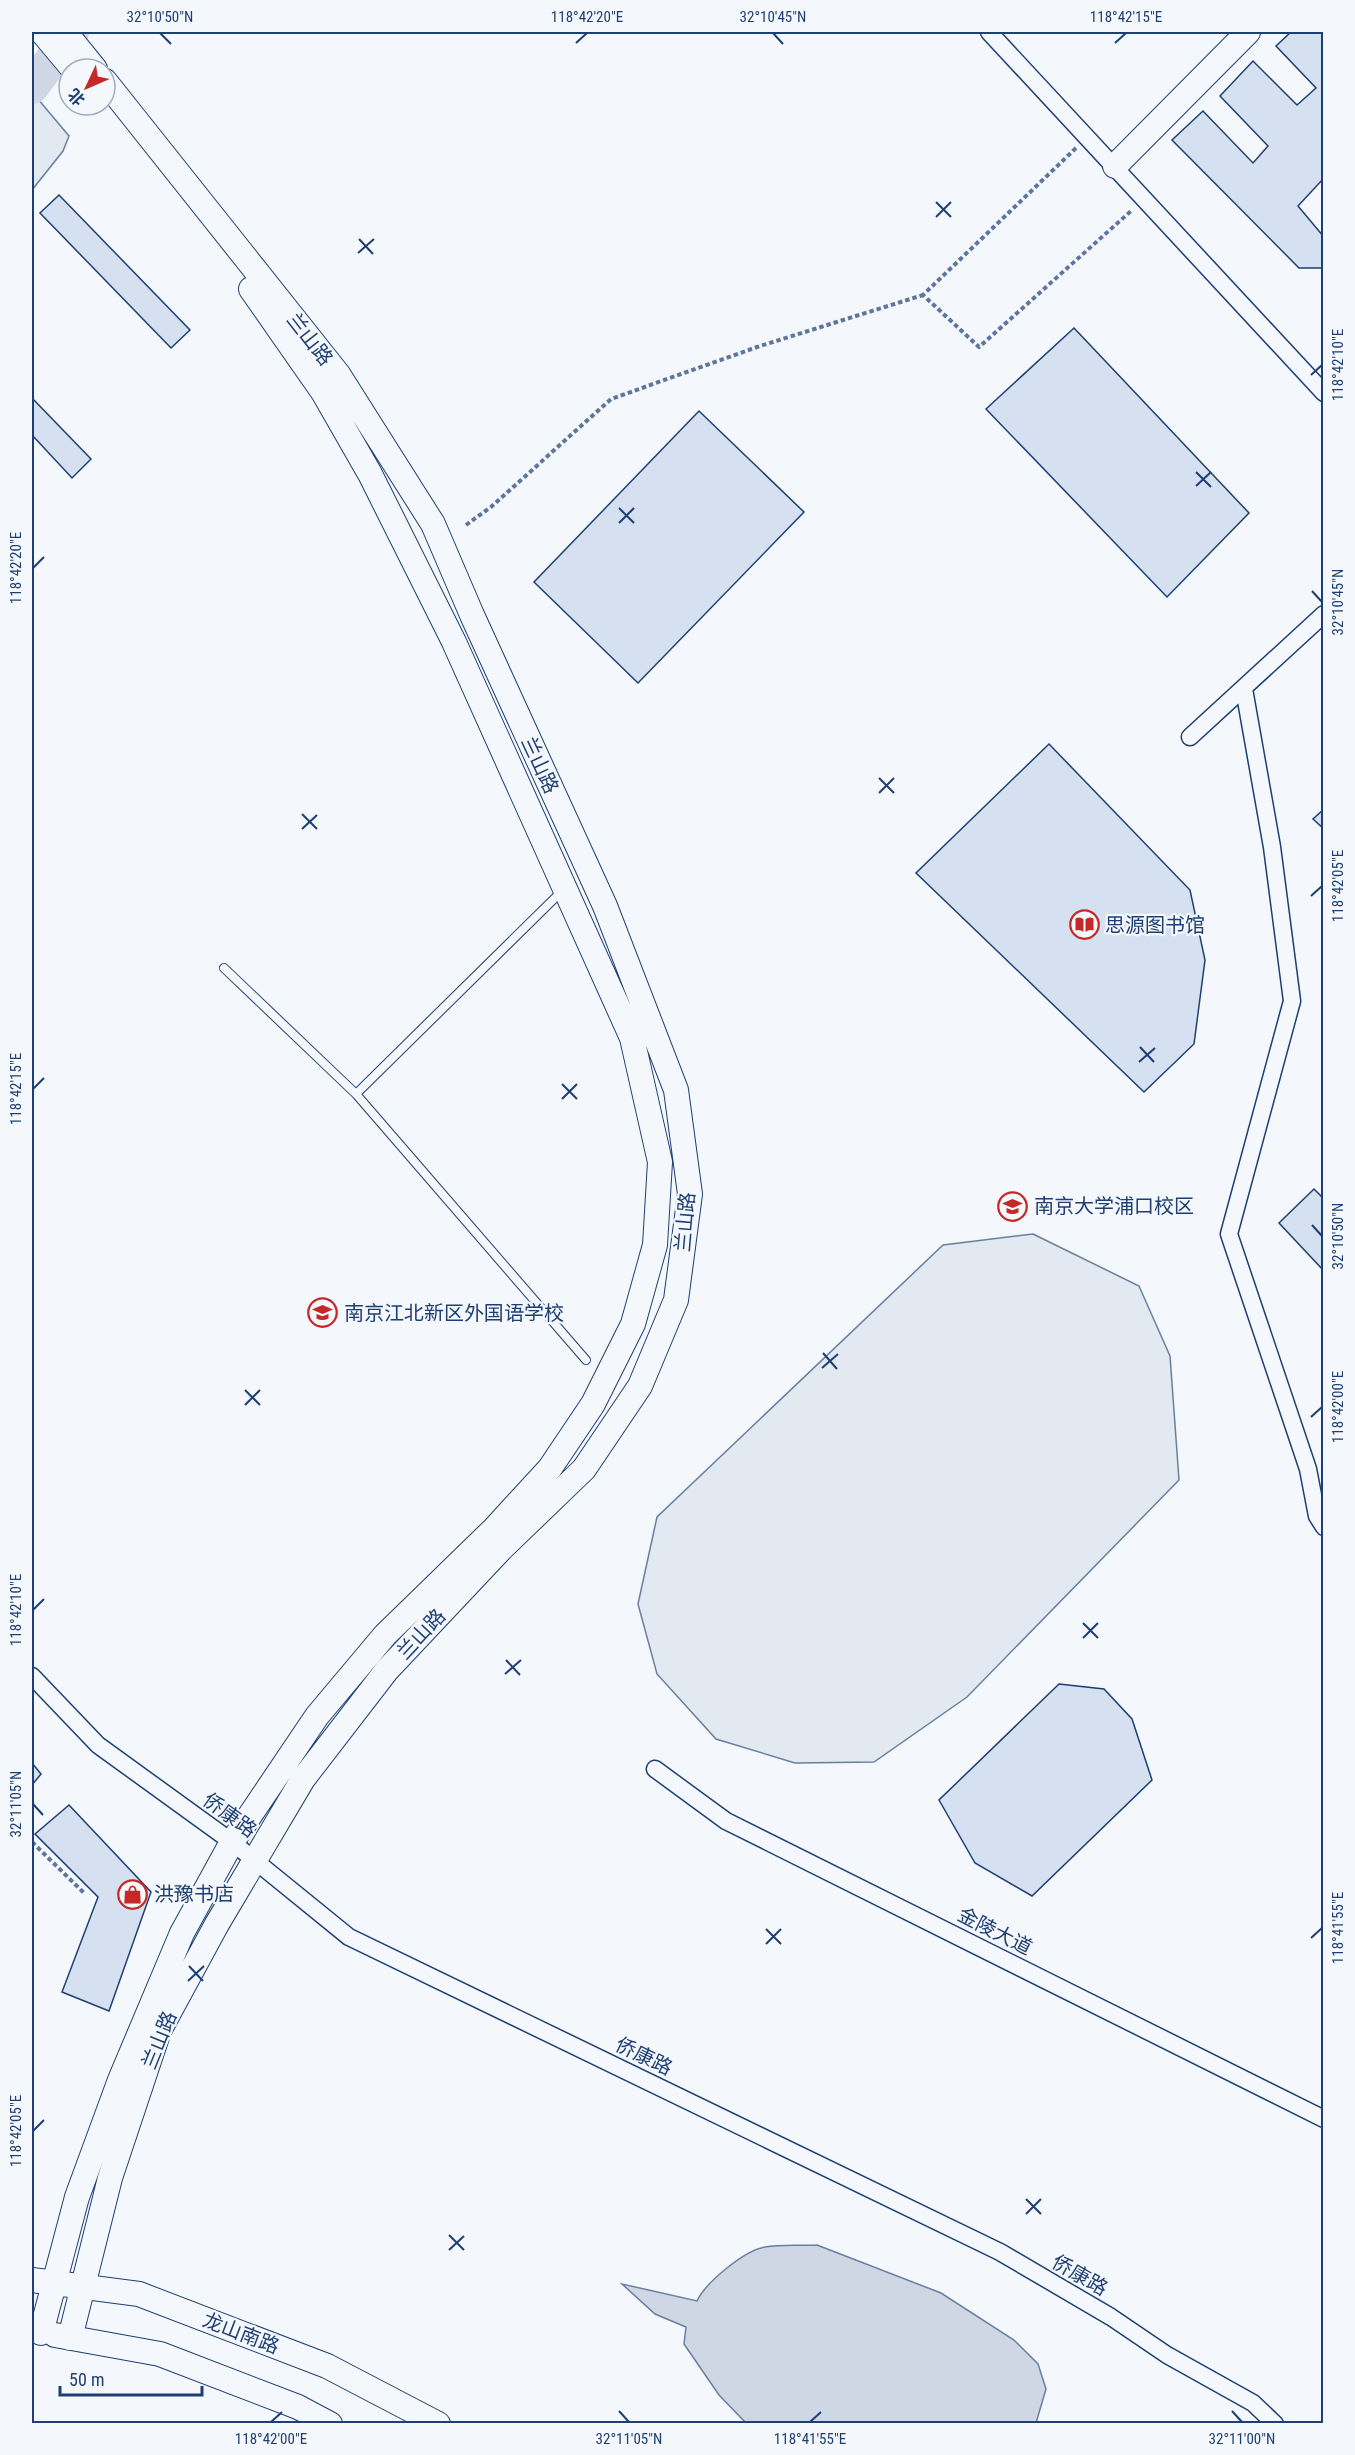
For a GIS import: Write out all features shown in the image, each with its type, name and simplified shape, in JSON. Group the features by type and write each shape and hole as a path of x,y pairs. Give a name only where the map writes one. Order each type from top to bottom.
{"street":[{"path":"42,32 74,57"},
{"path":"64,32 79,57"},
{"path":"989,32 1323,393"},
{"path":"1115,166 1248,32"},
{"name":"兰山路","path":"70,2338 110,2178 159,2031 217,1924 303,1779 387,1670 501,1549 584,1469 640,1386 676,1300 690,1194 676,1090 605,906 472,615 434,524 338,374 117,96"},
{"name":"兰山路","path":"36,2332 42,2281 77,2197 120,2080 182,1933 232,1842 316,1716 385,1635 494,1529 550,1468 593,1404 633,1324 655,1245 660,1162 632,1038 454,642 370,474 323,392 252,290 113,117"},
{"path":"1190,737 1323,614"},
{"path":"1244,689 1272,847 1292,1001 1229,1234 1308,1469 1321,1518"},
{"name":"侨康路","path":"32,1676 98,1745 232,1842 349,1937 1000,2252 1111,2317 1167,2355 1253,2403 1275,2424"},
{"name":"金陵大道","path":"655,1769 726,1821 1323,2120"},
{"name":"龙山南路","path":"42,2281 139,2294 327,2366 438,2424"},
{"path":"36,2332 160,2354 298,2407 330,2424"}],"lane":[{"path":"356,1094 565,889"},
{"path":"224,968 356,1094 586,1360"}],"path":[{"path":"466,525 491,507 611,399 757,347 923,295 1088,137"},
{"path":"923,295 979,347 1145,198"},
{"path":"32,1842 84,1893"}],"shaded area":[{"path":"32,92 69,136 63,151 32,190"},
{"path":"1033,1234 1139,1286 1170,1356 1179,1480 967,1697 874,1762 795,1763 716,1739 657,1674 638,1604 657,1517 943,1245"},
{"path":"817,2245 941,2293 1014,2340 1038,2364 1046,2389 1036,2423 746,2423 719,2395 684,2344 686,2327 655,2314 622,2284 697,2301 717,2276 737,2260 757,2249"}],"building":[{"path":"1291,32 1324,32 1324,178 1298,206 1324,237 1324,270 1299,268 1172,140 1203,111 1253,163 1268,146 1220,96 1253,61 1297,105 1316,88 1276,46"},
{"path":"59,195 190,330 171,348 40,213"},
{"path":"1074,328 1249,513 1167,597 986,409"},
{"path":"32,398 91,459 72,478 32,435"},
{"path":"699,411 804,512 638,683 534,582"},
{"name":"思源图书馆","path":"1049,744 1190,890 1205,960 1194,1044 1144,1092 916,873"},
{"path":"1324,809 1324,829 1313,819"},
{"path":"1314,1189 1324,1199 1324,1271 1279,1223"},
{"path":"1059,1684 1104,1689 1132,1719 1152,1780 1032,1896 975,1863 939,1800"},
{"path":"32,1763 41,1774 32,1785"},
{"path":"69,1805 151,1892 109,2011 62,1992 98,1897 35,1834"}],"waterway":[{"path":"32,87 72,32"}],"place":[{"name":"思源图书馆","path":"1084,925"},
{"name":"南京大学浦口校区","path":"1013,1206"},
{"name":"南京江北新区外国语学校","path":"323,1313"},
{"name":"洪豫书店","path":"133,1894"}]}
